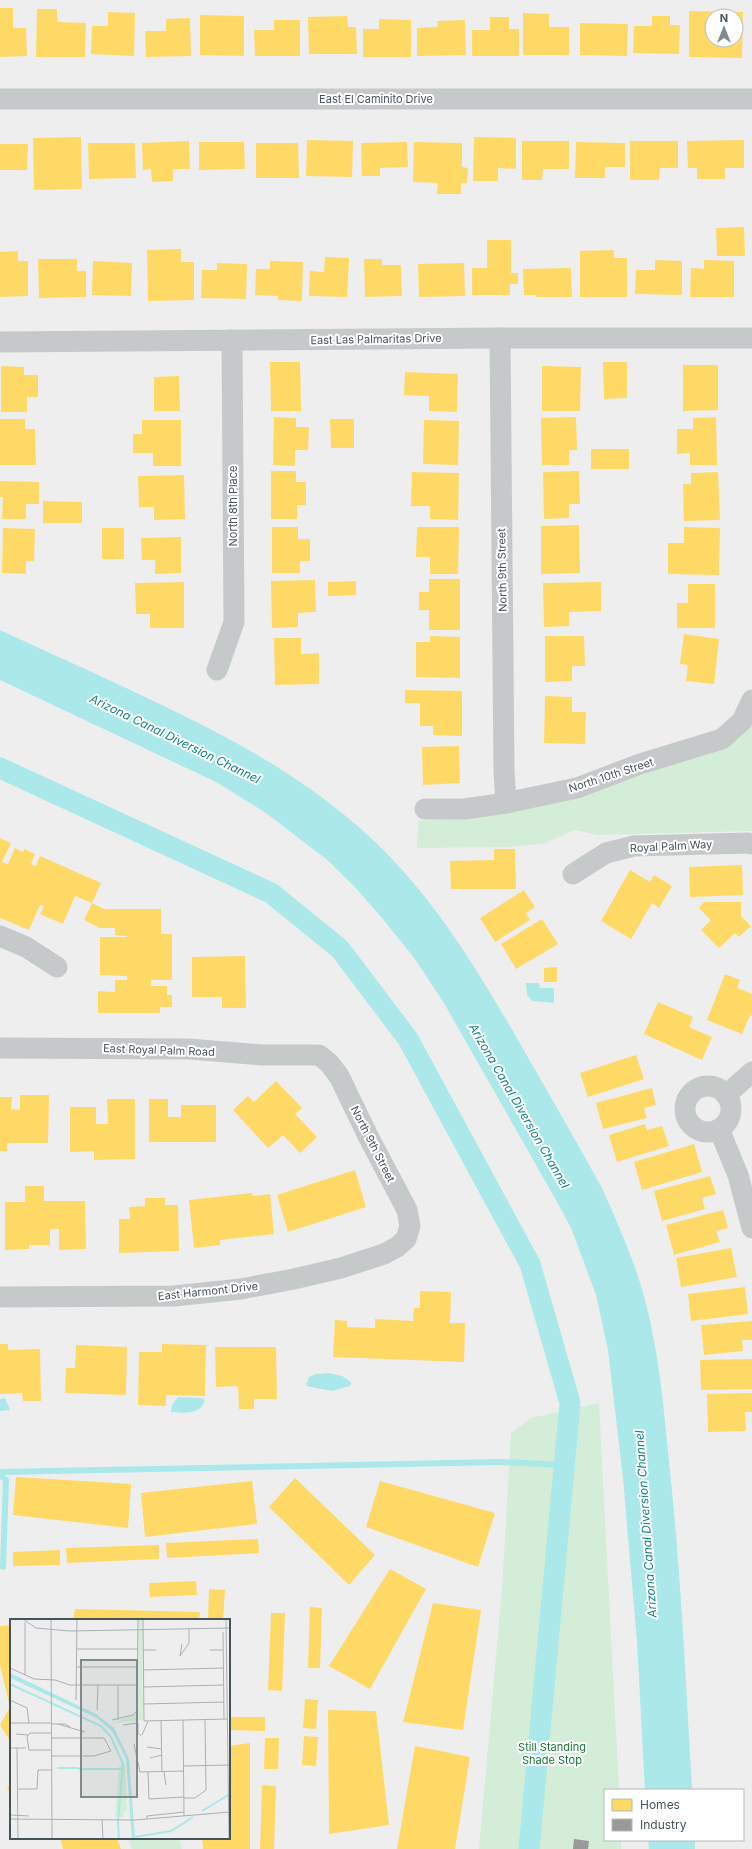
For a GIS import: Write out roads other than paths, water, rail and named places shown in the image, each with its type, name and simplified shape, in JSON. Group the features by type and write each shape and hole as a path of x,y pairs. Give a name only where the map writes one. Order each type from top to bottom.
{"street":[{"name":"East El Caminito Drive","path":"0,99 752,99"},
{"name":"East Las Palmaritas Drive","path":"0,342 500,338 752,338"},
{"name":"North 9th Street","path":"500,338 504,764 506,803"},
{"name":"North 8th Place","path":"217,670 234,622 232,340"},
{"name":"North 10th Street","path":"425,809 465,809 506,803 577,788 640,764 722,740 742,721 752,700"},
{"name":"Royal Palm Way","path":"573,874 606,853 634,846 752,844"},
{"path":"0,936 26,947 58,967"},
{"name":"East Royal Palm Road","path":"0,1048 189,1049 262,1055 319,1055"},
{"name":"North 9th Street","path":"319,1055 329,1063 340,1076 368,1136 407,1210 410,1226 406,1239"},
{"path":"726,1095 752,1072"},
{"path":"707,1086 714,1087 726,1095 729,1100 730,1113 724,1125 719,1129 706,1132 693,1127 685,1116 686,1101 694,1090 707,1086"},
{"path":"719,1129 745,1177 752,1228"},
{"name":"East Harmont Drive","path":"0,1297 174,1296 241,1289 341,1268 384,1254 397,1247 406,1239"}],"water":[{"name":"Arizona Canal Diversion Channel","path":"0,630 183,715 269,762 322,798 376,842 401,868 446,924 485,984 602,1188 631,1257 645,1300 661,1385 674,1511 683,1630 692,1789 645,1789 637,1642 623,1478 608,1350 596,1295 572,1230 444,1003 415,959 353,885 326,859 266,813 216,782 0,680"},
{"path":"526,983 539,983 540,988 554,988 554,1003 532,1001 527,995"},
{"path":"329,1373 342,1376 351,1382 350,1386 332,1391 306,1386 309,1377 316,1374"},
{"path":"178,1397 201,1398 205,1400 203,1405 196,1411 186,1413 171,1412 172,1405"},
{"path":"5,1398 10,1410 0,1411 0,1399"},
{"path":"648,1841 695,1841 695,1849 649,1849"}],"waterway":[{"path":"0,768 271,893 340,949 408,1039 530,1264 570,1403 529,1849"},
{"path":"0,1472 501,1462 564,1465"},
{"path":"0,1475 6,1480 3,1567"}],"park label":[{"name":"Still Standing Shade Stop","path":"552,1753"}]}
